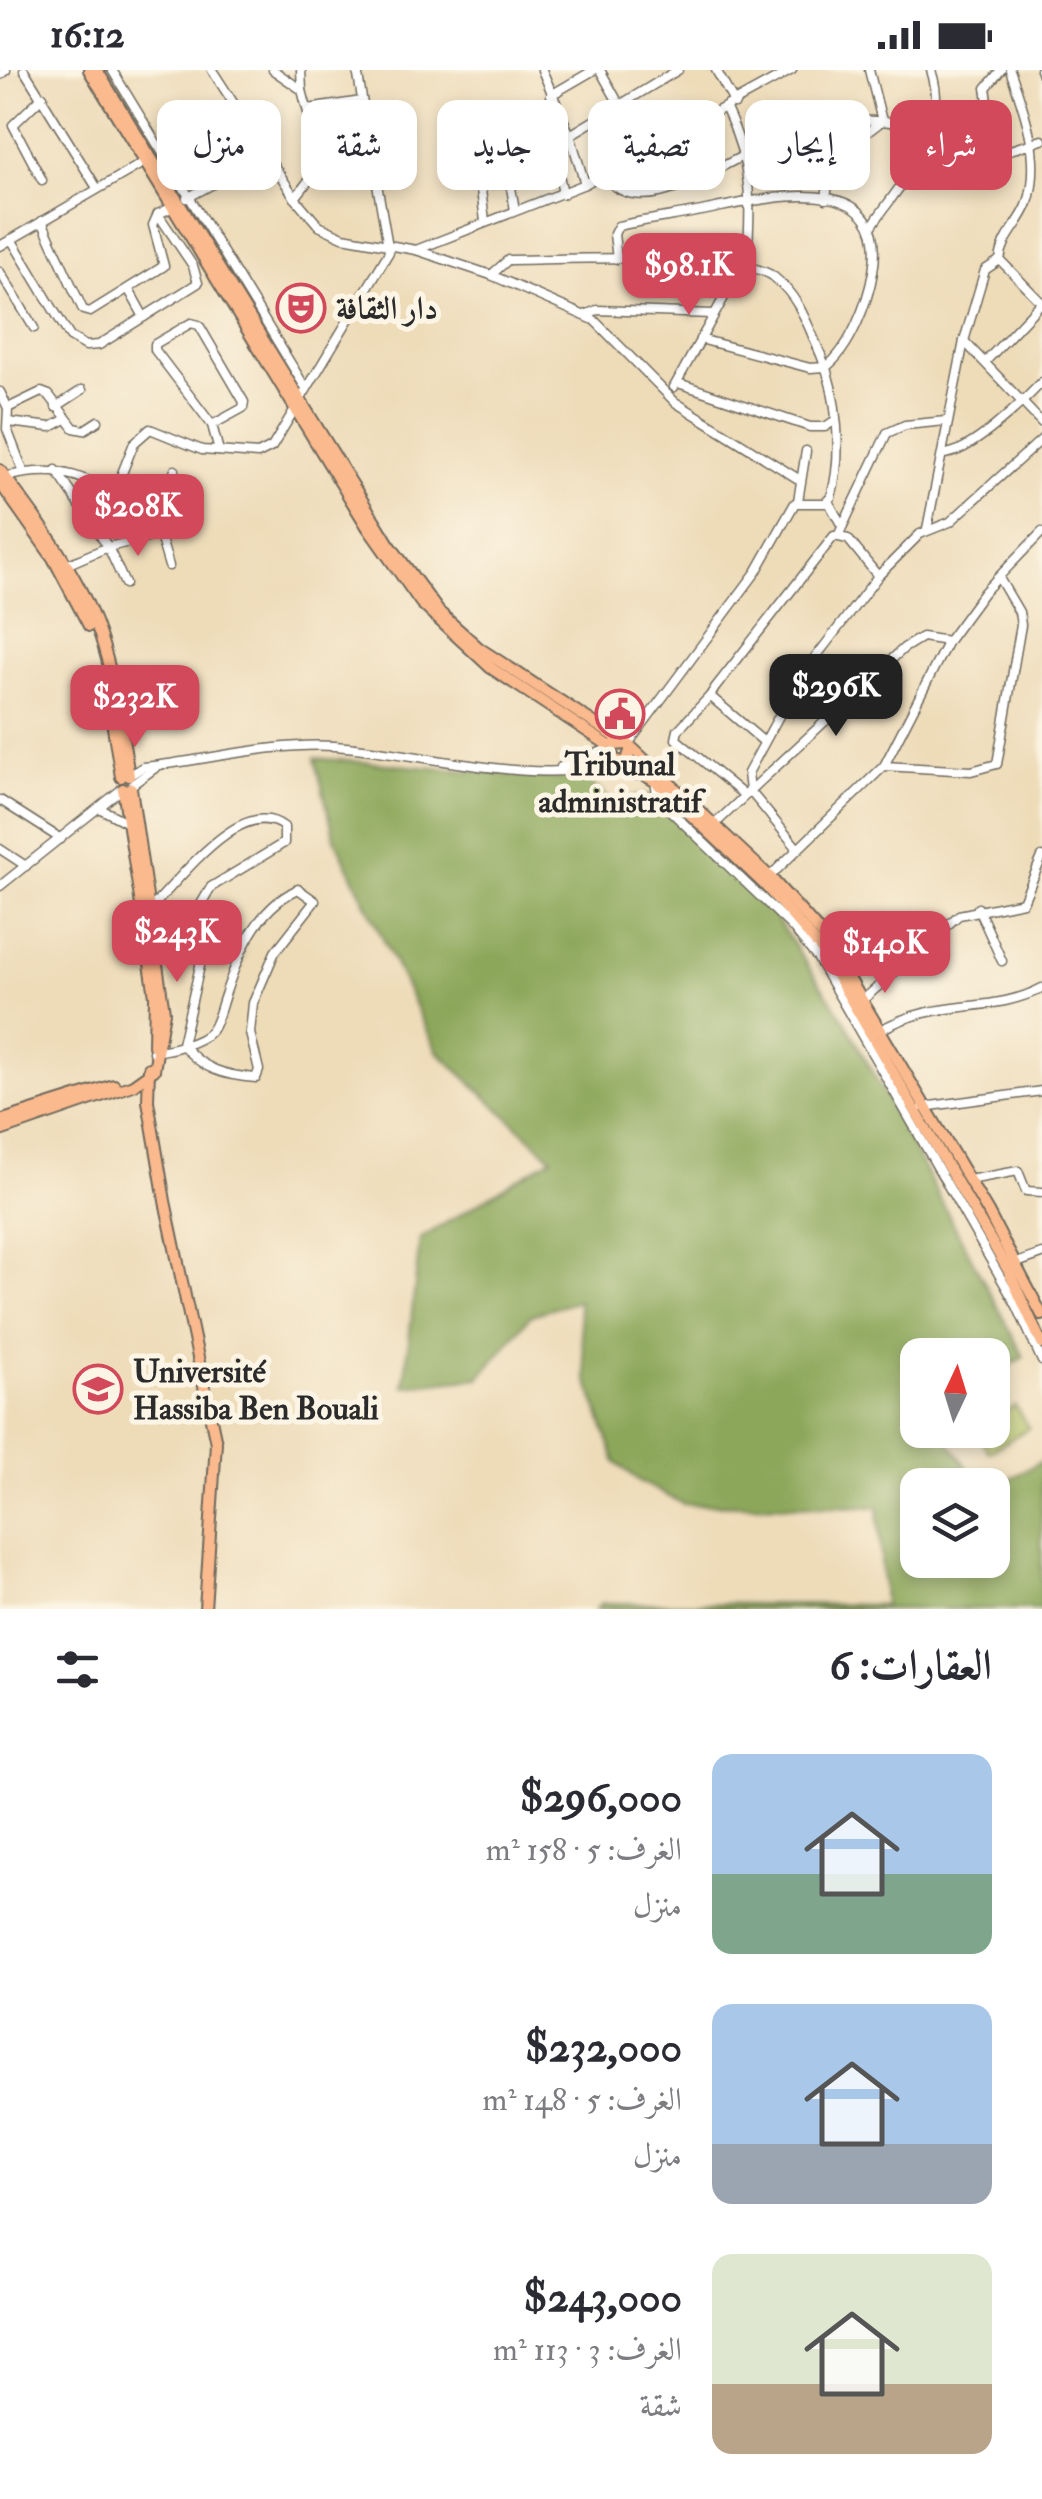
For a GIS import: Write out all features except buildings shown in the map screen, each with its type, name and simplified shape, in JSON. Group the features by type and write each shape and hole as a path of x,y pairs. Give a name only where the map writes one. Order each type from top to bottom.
{"main road":[{"path":"89,70 179,203 297,403 423,599 491,668 611,748 628,745"},
{"path":"97,70 148,160"},
{"path":"1,477 66,564 92,616 127,783 135,863"},
{"path":"1,477 65,578 86,618 107,673"},
{"path":"423,599 496,662 628,745 714,824 825,938 864,998 917,1110 1042,1316"},
{"path":"621,764 632,756 628,745"},
{"path":"611,748 612,759 650,778 766,880 813,938 877,1032"},
{"path":"594,769 650,778"},
{"path":"127,783 126,822 164,1012 149,1072 148,1101 216,1443 204,1609"},
{"path":"0,1121 149,1072"},
{"path":"0,1131 149,1072"},
{"path":"917,1110 969,1180 1012,1265 1042,1344"}],"street":[{"path":"24,70 97,188"},
{"path":"112,70 179,203 306,387"},
{"path":"212,70 231,100"},
{"path":"273,70 302,90"},
{"path":"301,70 305,100"},
{"path":"357,70 362,100"},
{"path":"542,70 553,100"},
{"path":"550,95 597,70 616,100"},
{"path":"625,100 663,74 678,70"},
{"path":"667,393 678,384 713,314 744,268 753,201 731,107 716,70"},
{"path":"725,110 792,70"},
{"path":"869,70 883,118"},
{"path":"931,70 938,100"},
{"path":"981,70 988,100"},
{"path":"986,88 1002,70"},
{"path":"1000,260 1002,241 1030,199 1038,141 1010,70"},
{"path":"42,180 13,125 43,96"},
{"path":"826,199 832,160 861,141 883,118"},
{"path":"870,120 890,120"},
{"path":"570,135 588,124"},
{"path":"568,131 585,184"},
{"path":"1012,150 1038,141"},
{"path":"725,165 742,156"},
{"path":"0,246 148,160"},
{"path":"281,177 295,198 330,232 416,250 491,275 604,326 667,393 800,480"},
{"path":"485,221 481,190 485,185 510,182 515,210"},
{"path":"416,250 588,183"},
{"path":"42,221 83,310 90,312 164,266 153,225 158,214 203,190"},
{"path":"295,198 301,190"},
{"path":"115,491 134,443 146,431 161,432 190,448 219,451 265,452 278,439 306,387 380,272 390,247 376,190"},
{"path":"562,190 563,194"},
{"path":"636,190 670,190"},
{"path":"872,226 895,190"},
{"path":"617,260 614,234 618,226 795,192 859,212 872,226 878,244 871,284 837,356 826,367 810,368 700,338"},
{"path":"11,239 77,343 98,345 198,283 194,266 158,214"},
{"path":"491,275 508,260 617,260 744,268 774,277 798,302 826,367 840,436 828,501 841,530 878,576"},
{"path":"986,362 1042,302 1000,260"},
{"path":"927,529 964,340 984,270 1000,260"},
{"path":"0,272 34,328"},
{"path":"129,290 144,317"},
{"path":"585,316 597,310 713,314"},
{"path":"212,425 243,408 244,402 200,325 191,323 156,344 154,350 212,425 219,451"},
{"path":"964,340 1042,423"},
{"path":"943,454 958,452 1023,403 1042,382"},
{"path":"678,384 802,425 826,427 834,421"},
{"path":"56,407 82,390"},
{"path":"0,392 8,408 5,427 24,472"},
{"path":"8,408 33,392 49,395 64,420 84,430 98,421"},
{"path":"5,427 51,427 64,420"},
{"path":"798,849 747,793 676,739 680,727 710,696 827,542 841,530 886,432 905,425 946,421"},
{"path":"747,793 748,773 799,679 878,576 927,529 950,522 1042,438"},
{"path":"628,745 756,572 798,500 806,451"},
{"path":"56,470 108,546 126,584"},
{"path":"1,477 56,470 152,509 170,566"},
{"path":"152,509 162,503 175,470"},
{"path":"798,500 828,501"},
{"path":"766,880 884,766 948,640 1042,532"},
{"path":"66,564 108,546 160,535"},
{"path":"884,766 971,772 998,764 1022,624 1020,612 998,578"},
{"path":"714,824 904,648 922,637 948,640"},
{"path":"710,696 764,742"},
{"path":"0,885 101,809 127,783 164,765 324,746 483,765 594,769 621,764"},
{"path":"556,768 611,748"},
{"path":"650,778 658,799 790,926 818,959 917,1110 1042,1361"},
{"path":"0,800 61,839"},
{"path":"101,809 126,822"},
{"path":"144,914 230,829 266,819 286,829 284,844 211,887 203,897 200,966 182,1044"},
{"path":"0,850 26,866"},
{"path":"864,998 942,927 978,908 1019,904 1039,874 1042,856"},
{"path":"156,1052 212,1030 235,966 261,917 298,889 312,896 313,908 276,952 252,1003 250,1033 258,1076 214,1072 192,1057 182,1044"},
{"path":"978,908 1002,961"},
{"path":"877,1032 924,1010 1011,999 1042,988"},
{"path":"917,1110 1042,1091"},
{"path":"969,1180 1018,1171 1026,1191 1042,1192"},
{"path":"1012,1265 1042,1254"}],"green space":[{"path":"315,758 588,781 610,800 650,795 771,911 847,1024 1024,1357 1010,1365 1010,1338 900,1338 900,1448 954,1448 968,1468 900,1468 900,1578 1010,1578 1010,1479 1042,1461 1042,1609 596,1609 601,1603 884,1605 878,1507 683,1504 641,1482 616,1463 586,1377 578,1301 531,1315 479,1378 404,1386 420,1239 552,1158 437,1051 335,839"},
{"path":"1015,1406 1029,1428 1010,1439 1010,1409"}],"place":[{"name":"دار الثقافة","path":"301,308"},
{"name":"Tribunal administratif","path":"620,714"},
{"name":"Université Hassiba Ben Bouali","path":"98,1389"}]}
